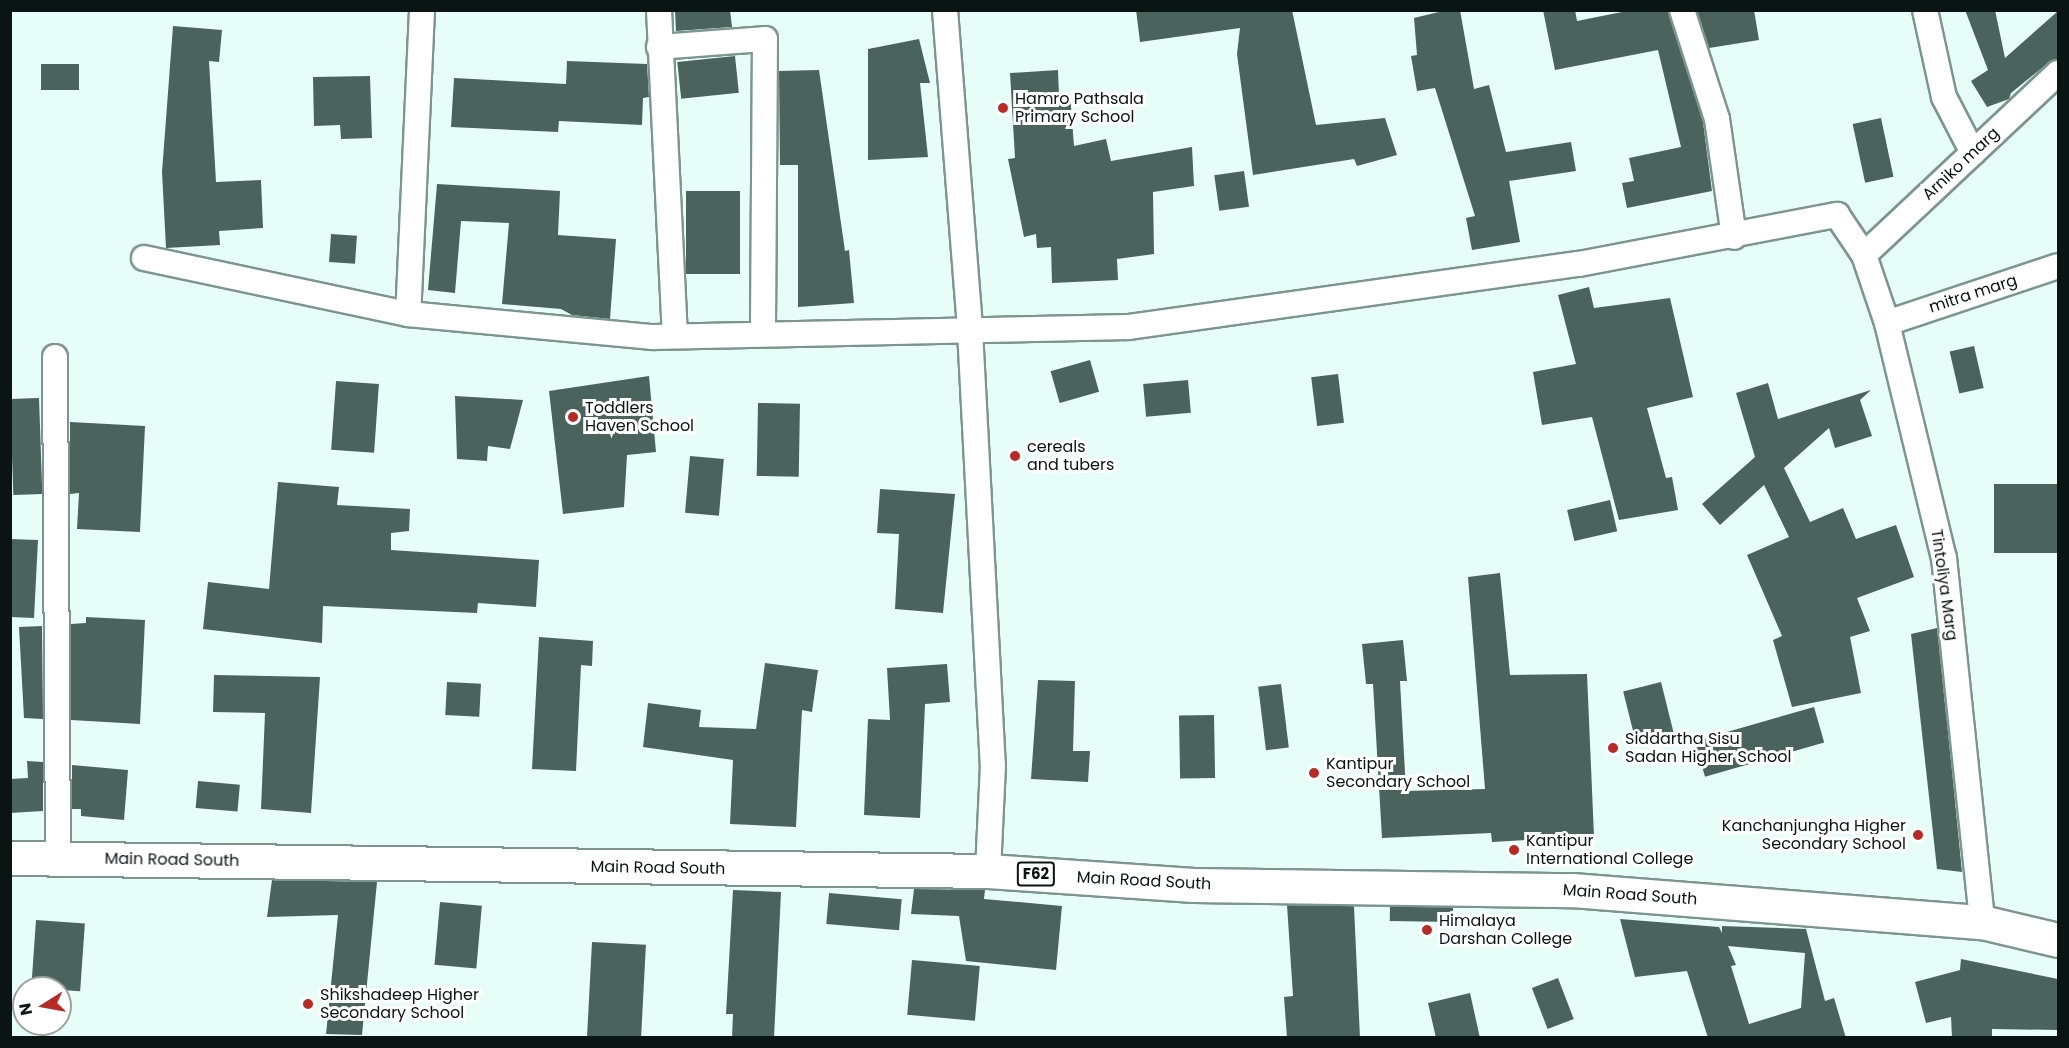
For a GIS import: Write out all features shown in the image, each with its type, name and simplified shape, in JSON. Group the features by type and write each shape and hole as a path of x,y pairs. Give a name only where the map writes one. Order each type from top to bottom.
{"main road":[{"name":"Main Road South","path":"10,858 988,871 1194,885 1572,890 1982,922 2058,940"}],"street":[{"path":"408,314 422,10"},
{"path":"659,10 659,47 675,336"},
{"path":"945,10 970,330 993,765 988,871"},
{"path":"144,258 408,314 675,336 1129,327 1579,264 1734,237 1717,119 1682,10"},
{"path":"1925,10 1944,97 1973,153"},
{"path":"659,47 765,39 763,334"},
{"name":"Arniko marg","path":"1864,255 2058,73"},
{"name":"Tintoliya Marg","path":"1734,237 1838,215 1864,255 1887,323 1944,558 1982,922"},
{"name":"mitra marg","path":"1887,323 2058,266"},
{"path":"55,357 58,858"}],"building":[{"path":"675,10 730,10 732,27 676,31"},
{"path":"1136,10 1292,10 1316,125 1385,118 1397,155 1357,166 1354,159 1253,175 1237,54 1240,28 1140,42"},
{"path":"1447,10 1460,10 1474,89 1489,85 1506,152 1571,142 1576,171 1509,181 1520,242 1472,250 1466,218 1475,216 1435,88 1417,91 1411,56 1417,55 1414,18"},
{"path":"1543,10 1575,10 1577,21 1632,10 1668,10 1703,122 1712,191 1627,208 1622,183 1634,181 1629,158 1681,147 1658,50 1555,70"},
{"path":"1697,10 1754,10 1759,40 1709,48"},
{"path":"1965,10 1995,10 2005,58 2058,11 2058,59 2048,63 2011,93 2009,99 1987,107 1971,81 1988,70"},
{"path":"173,26 222,30 219,62 209,61 216,182 261,180 263,228 219,231 220,245 166,248 162,172"},
{"path":"919,39 930,83 920,83 928,157 868,160 868,49"},
{"path":"735,56 739,93 681,99 677,62"},
{"path":"567,61 647,64 649,97 643,98 642,125 559,121 558,132 451,127 454,78 566,84"},
{"path":"41,64 79,64 79,90 41,90"},
{"path":"819,70 845,251 849,250 854,303 798,307 798,165 780,165 779,71"},
{"path":"1058,70 1059,95 1070,94 1074,146 1106,139 1111,161 1192,147 1194,186 1153,192 1154,254 1117,259 1118,280 1052,283 1051,247 1037,248 1036,234 1024,237 1008,159 1015,158 1010,73"},
{"path":"370,76 372,138 341,139 340,125 314,126 313,77"},
{"path":"1881,118 1893,177 1865,183 1853,124"},
{"path":"1244,171 1249,207 1219,211 1214,175"},
{"path":"437,184 560,191 558,235 616,239 610,319 572,315 561,309 502,304 509,223 461,221 455,293 428,290"},
{"path":"686,191 740,191 740,274 686,274"},
{"path":"331,234 357,236 355,264 329,262"},
{"path":"1589,287 1594,308 1670,298 1693,397 1647,408 1666,478 1672,477 1678,510 1619,520 1592,417 1542,425 1533,372 1576,364 1558,295"},
{"path":"1974,346 1984,388 1959,394 1950,352"},
{"path":"1090,360 1099,392 1060,403 1051,371"},
{"path":"1338,374 1344,423 1317,426 1311,377"},
{"path":"649,376 656,452 627,455 624,507 563,514 549,391"},
{"path":"1188,380 1191,413 1146,417 1143,384"},
{"path":"336,381 379,384 374,453 331,450"},
{"path":"1768,383 1778,419 1871,390 1860,400 1872,436 1835,448 1829,428 1784,468 1810,522 1843,508 1856,539 1896,525 1914,577 1857,598 1870,631 1850,637 1861,693 1792,707 1773,640 1782,636 1747,555 1789,537 1764,485 1720,525 1702,504 1755,457 1736,393"},
{"path":"455,396 523,400 510,449 488,446 487,461 457,459"},
{"path":"39,398 42,494 13,495 10,399"},
{"path":"758,403 800,404 799,477 757,476"},
{"path":"70,422 145,426 140,532 77,529 79,493 70,494"},
{"path":"690,456 724,459 719,516 685,513"},
{"path":"278,482 339,487 337,505 410,509 409,531 391,533 391,550 539,560 536,607 478,603 477,613 323,606 322,643 203,629 208,582 269,589"},
{"path":"1994,484 2058,484 2058,553 1994,553"},
{"path":"880,489 955,494 943,613 895,609 899,534 877,533"},
{"path":"1610,500 1617,531 1574,541 1567,510"},
{"path":"10,539 38,540 34,618 10,617"},
{"path":"1500,573 1510,675 1587,674 1594,836 1492,842 1491,833 1382,838 1373,684 1366,684 1362,644 1403,640 1407,681 1400,681 1406,791 1485,789 1468,577"},
{"path":"86,617 145,620 140,724 71,720 71,624 86,623"},
{"path":"42,626 43,719 24,718 19,627"},
{"path":"1937,628 1962,872 1937,869 1911,634"},
{"path":"539,637 593,641 592,666 581,665 576,771 532,769"},
{"path":"765,663 818,670 812,712 802,710 796,827 730,824 733,760 643,747 648,703 701,710 699,727 756,729"},
{"path":"947,664 950,702 925,704 920,818 864,815 868,719 890,720 887,668"},
{"path":"214,675 320,677 311,813 261,809 265,713 213,712"},
{"path":"1038,680 1075,681 1073,751 1090,751 1088,782 1031,779"},
{"path":"447,682 481,684 479,717 445,715"},
{"path":"1661,682 1674,733 1636,743 1623,691"},
{"path":"1281,684 1289,748 1266,750 1258,687"},
{"path":"1814,707 1824,743 1705,777 1695,741"},
{"path":"1214,715 1215,778 1180,779 1179,716"},
{"path":"27,761 43,762 43,811 10,813 10,779 28,778"},
{"path":"72,765 128,770 124,820 81,816 81,809 72,809"},
{"path":"198,781 240,785 237,812 196,808"},
{"path":"272,880 377,882 362,1035 326,1034 338,915 267,917"},
{"path":"914,889 985,890 984,899 1062,906 1056,970 966,961 959,916 911,914"},
{"path":"733,890 781,892 774,1038 732,1038 733,1014 726,1014"},
{"path":"829,893 902,899 899,930 826,924"},
{"path":"440,902 482,906 476,968 435,965"},
{"path":"1287,905 1354,906 1360,1038 1287,1038 1284,997 1293,996"},
{"path":"1390,906 1453,907 1453,922 1390,921"},
{"path":"1620,919 1719,927 1722,933 1722,926 1806,929 1825,1001 1834,998 1846,1038 1708,1038 1687,971 1635,977","holes":["1728,946 1805,953 1801,1008 1749,1024 1731,966 1736,965"]},
{"path":"36,920 85,923 80,991 72,991 72,976 32,976"},
{"path":"592,942 646,945 641,1038 587,1038"},
{"path":"1961,959 2058,979 2058,1030 1992,1029 1992,1038 1952,1038 1951,1017 1926,1023 1915,982 1960,970"},
{"path":"912,960 980,966 975,1021 907,1015"},
{"path":"1558,978 1574,1019 1548,1029 1532,988"},
{"path":"1470,993 1480,1038 1436,1038 1428,1003"}],"place":[{"name":"Hamro Pathsala Primary School","path":"1003,108"},
{"name":"Toddlers Haven School","path":"573,417"},
{"name":"cereals and tubers","path":"1015,456"},
{"name":"Siddartha Sisu Sadan Higher School","path":"1613,748"},
{"name":"Kantipur Secondary School","path":"1314,773"},
{"name":"Kanchanjungha Higher Secondary School","path":"1918,835"},
{"name":"Kantipur International College","path":"1514,850"},
{"name":"Himalaya Darshan College","path":"1427,930"},
{"name":"Shikshadeep Higher Secondary School","path":"308,1004"}]}
